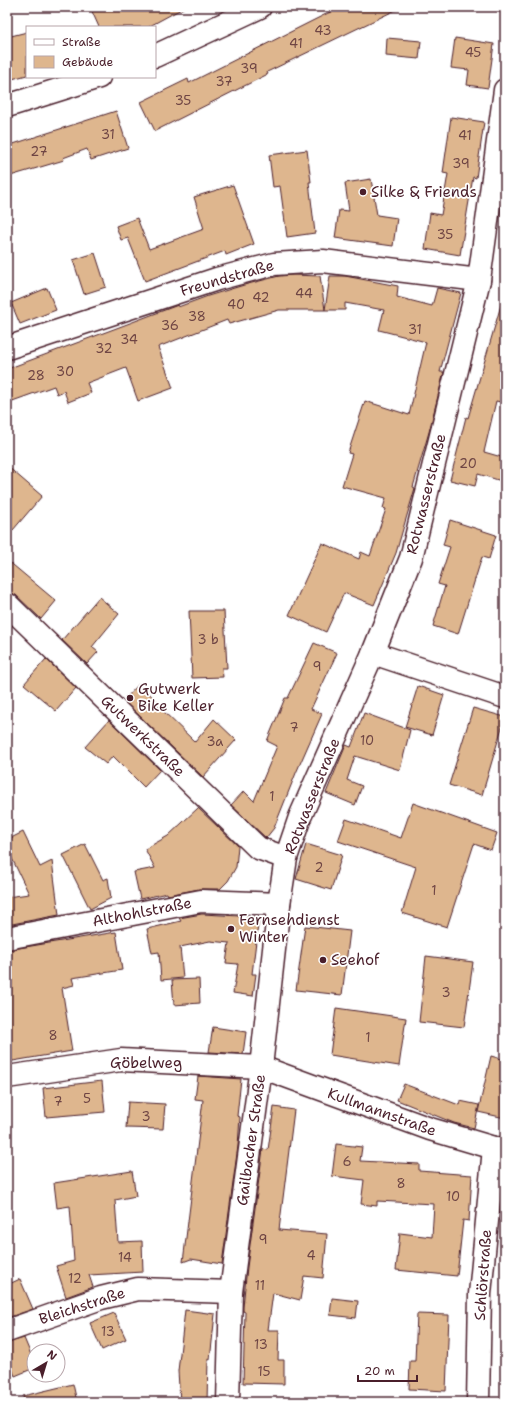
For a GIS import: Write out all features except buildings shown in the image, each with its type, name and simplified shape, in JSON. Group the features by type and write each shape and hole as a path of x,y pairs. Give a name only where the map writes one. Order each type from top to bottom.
{"street":[{"path":"156,56 260,7"},
{"path":"7,106 96,78"},
{"name":"Rotwasserstraße","path":"285,868 300,817 373,653 411,558 479,280 505,90"},
{"name":"Freundstraße","path":"7,348 217,279 274,264 323,261 479,280"},
{"name":"Gutwerkstraße","path":"7,604 258,848 285,868"},
{"path":"373,653 505,697"},
{"name":"Gailbacher Straße","path":"228,1402 230,1292 261,1067 279,904 285,868"},
{"name":"Althohlstraße","path":"7,938 201,901 279,904"},
{"name":"Göbelweg","path":"7,1077 121,1060 261,1067"},
{"name":"Kullmannstraße","path":"261,1067 394,1117 499,1148"},
{"name":"Schlörstraße","path":"478,1402 480,1294 499,1148"},
{"name":"Bleichstraße","path":"7,1331 101,1298 138,1289 230,1292"}],"place":[{"name":"Silke & Friends","path":"363,192"},
{"name":"Gutwerk Bike Keller","path":"130,698"},
{"name":"Fernsehdienst Winter","path":"231,929"},
{"name":"Seehof","path":"323,960"}]}
